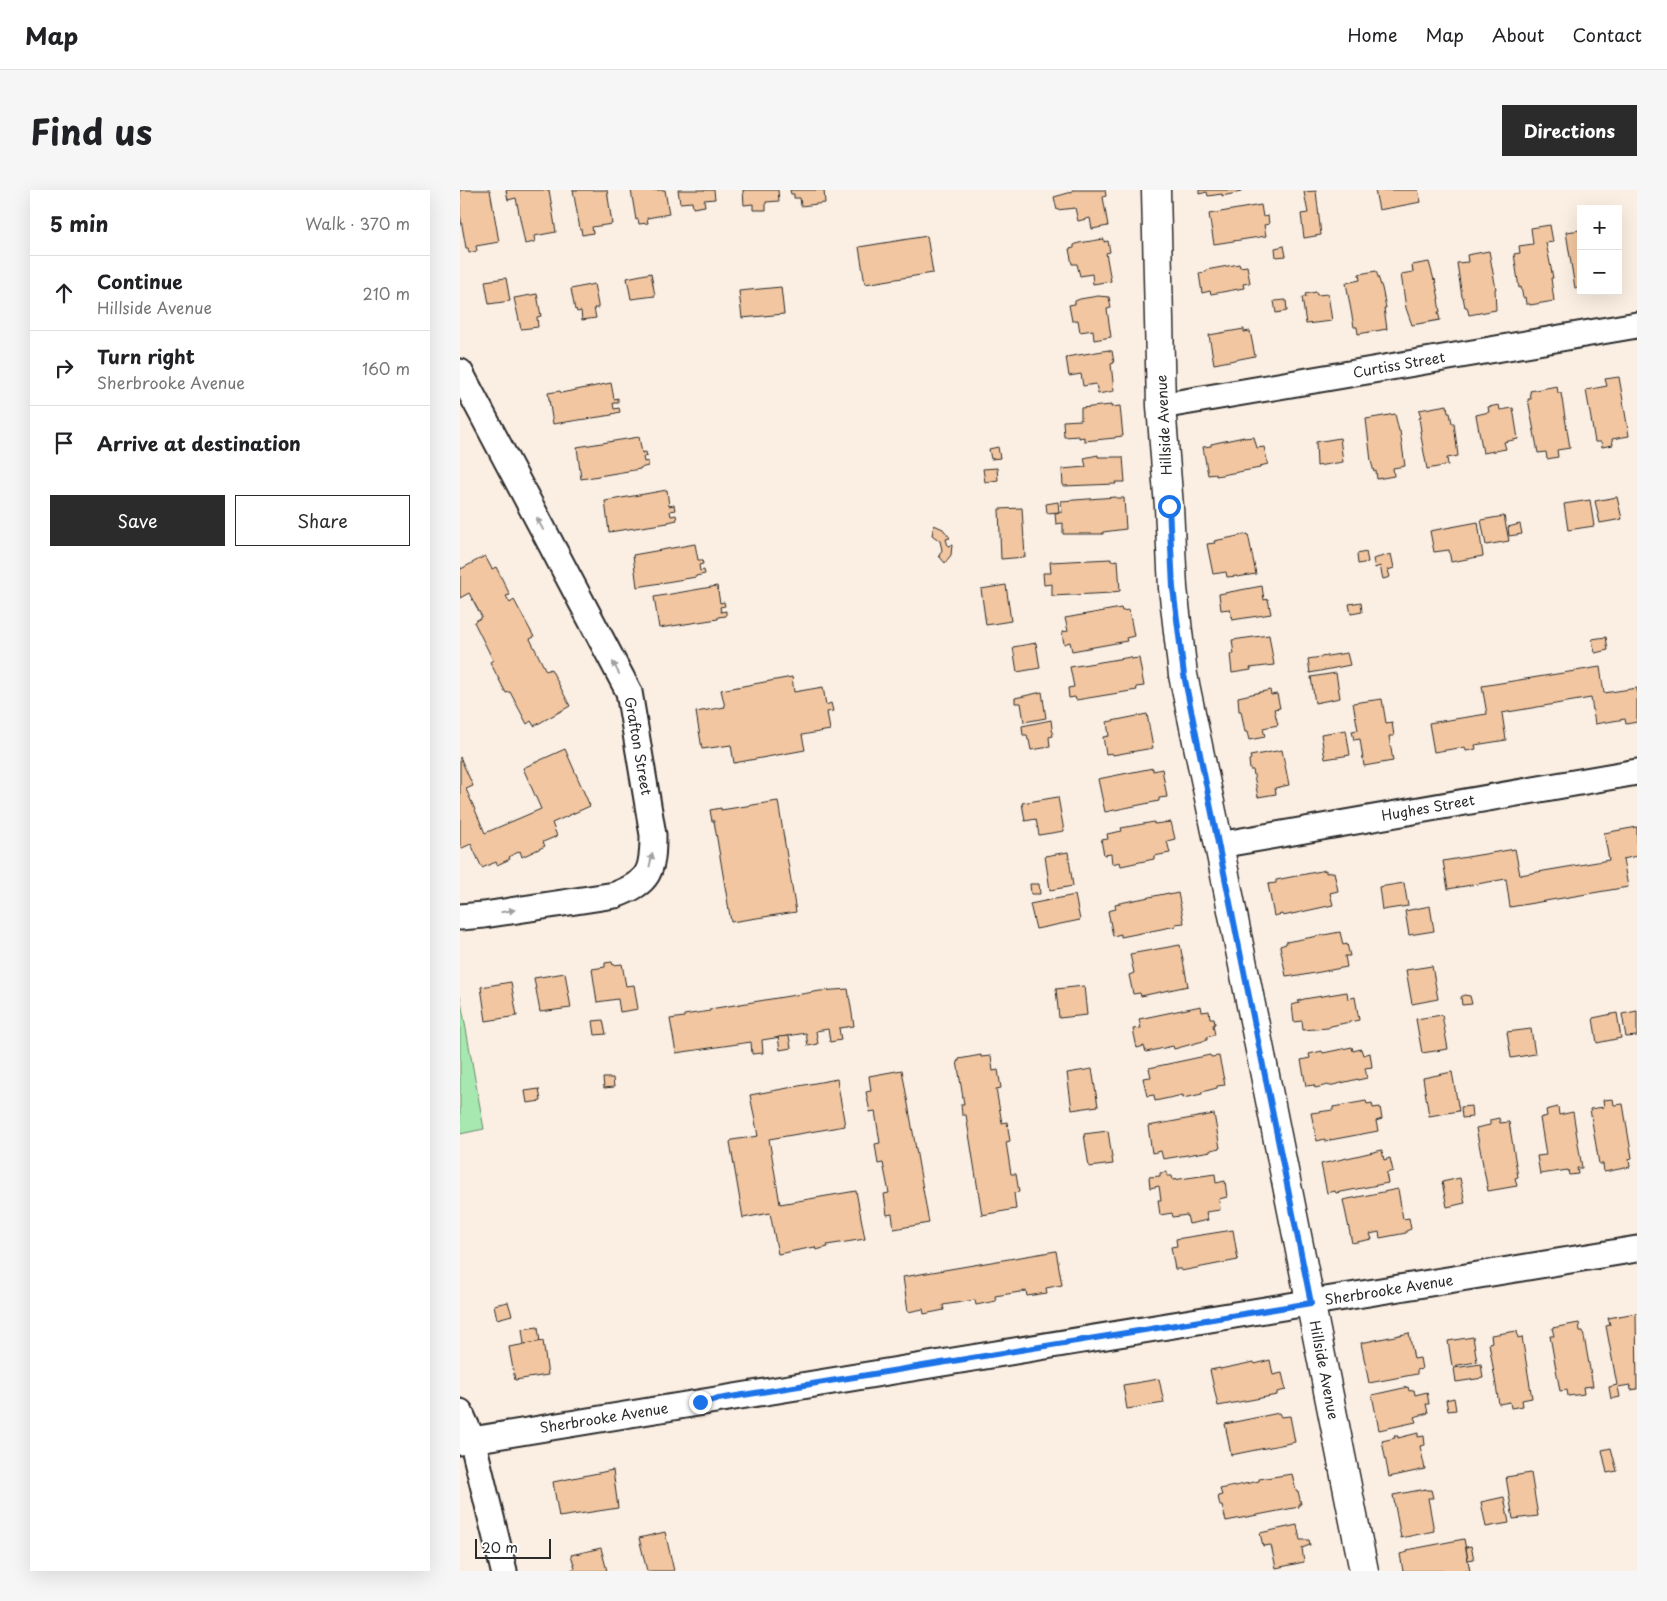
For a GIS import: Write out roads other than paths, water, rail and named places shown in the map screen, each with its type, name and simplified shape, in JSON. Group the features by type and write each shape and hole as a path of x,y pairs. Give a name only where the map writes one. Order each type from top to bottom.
{"street":[{"name":"Hillside Avenue","path":"1156,190 1161,406 1173,588 1184,675 1364,1571"},
{"name":"Curtiss Street","path":"1161,406 1637,325"},
{"name":"Grafton Street","path":"460,372 629,692 653,835 653,857 645,879 631,889 615,895 460,917"},
{"name":"Hughes Street","path":"1219,845 1637,772"},
{"name":"Sherbrooke Avenue","path":"466,1440 1637,1249"},
{"path":"460,1412 466,1440 504,1571"}]}
